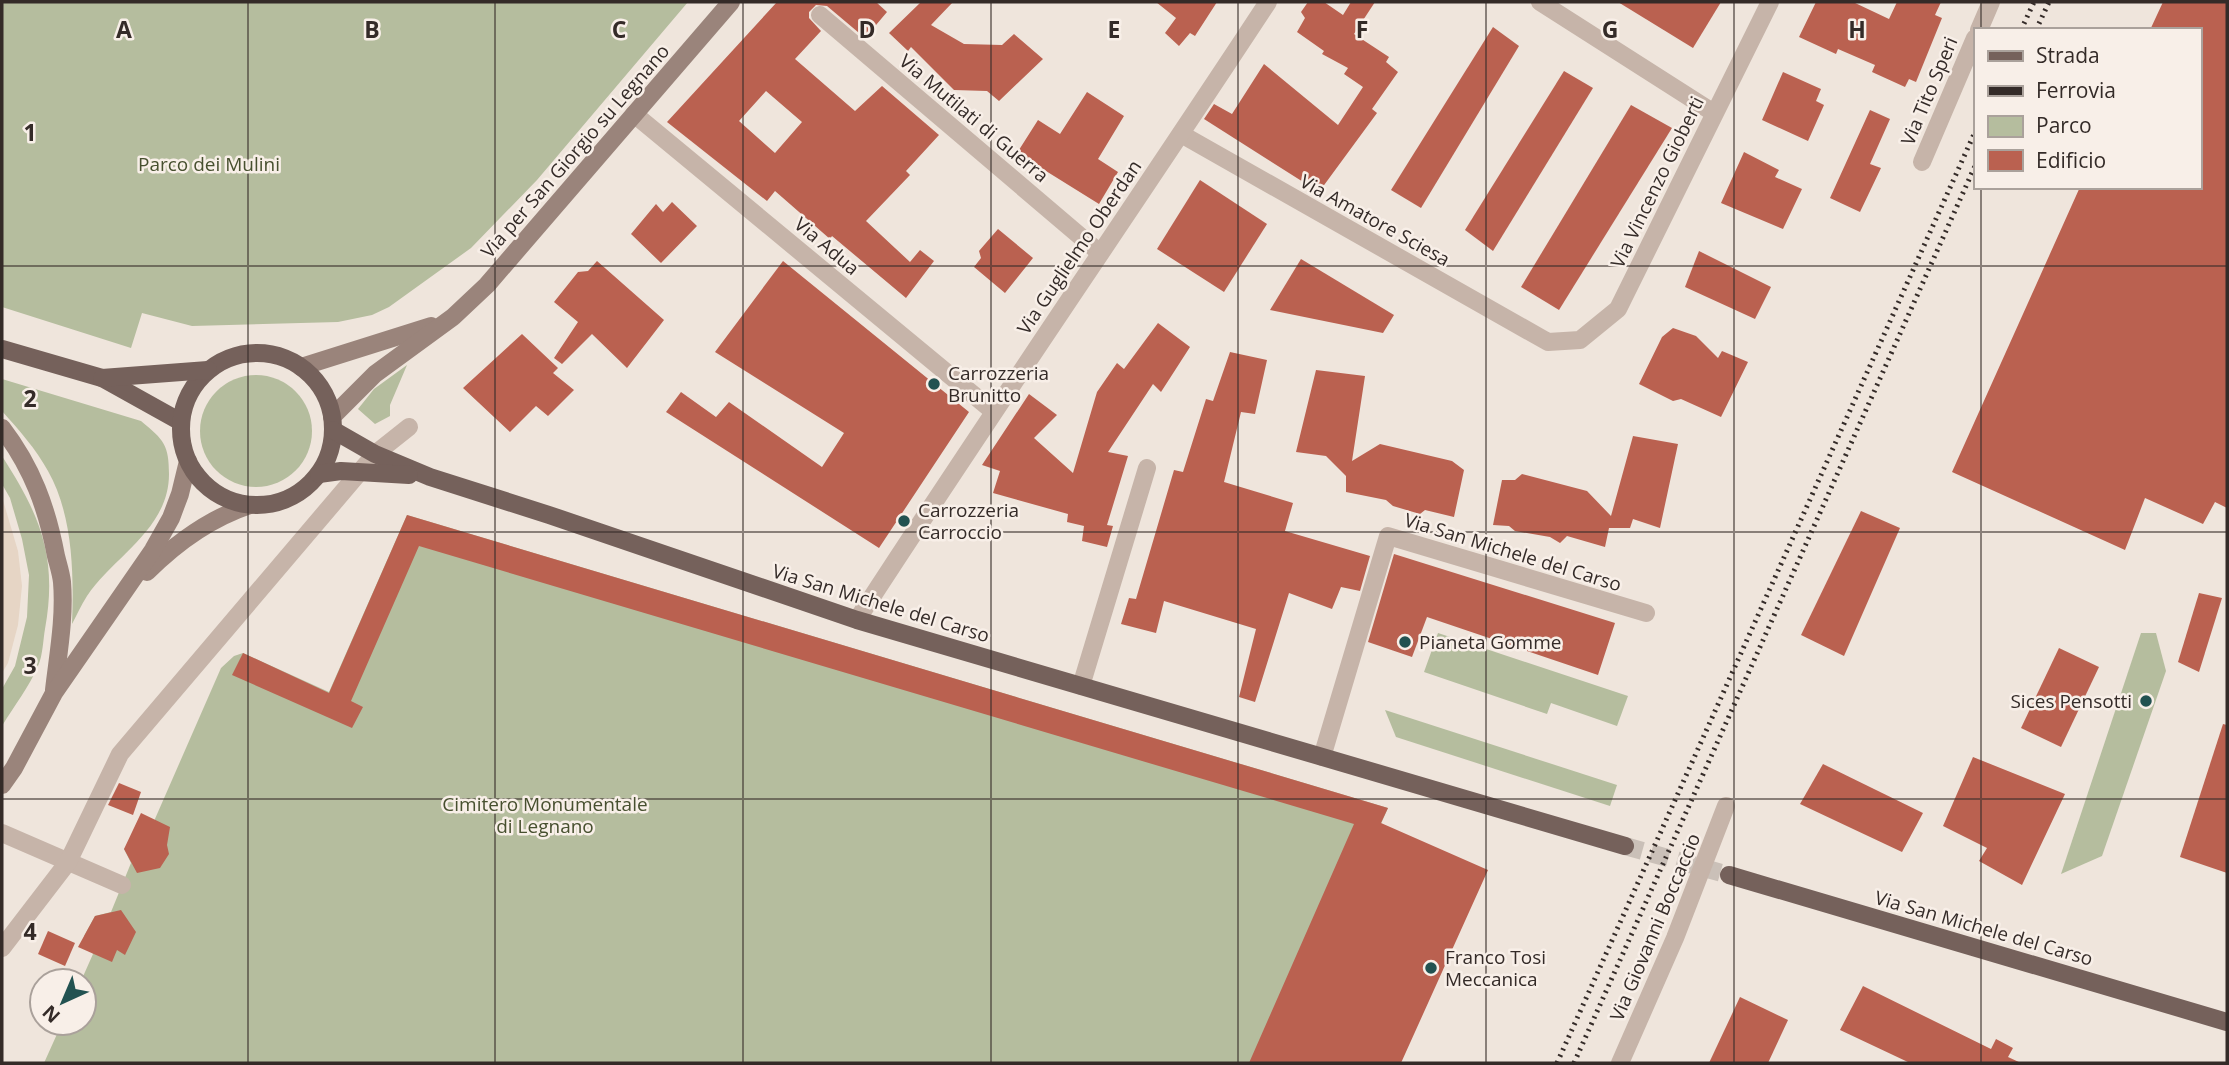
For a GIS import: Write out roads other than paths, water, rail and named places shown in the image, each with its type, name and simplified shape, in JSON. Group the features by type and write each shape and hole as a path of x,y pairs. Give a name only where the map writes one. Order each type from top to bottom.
{"main road":[{"path":"2,349 102,378 181,422"},
{"path":"264,353 284,358 301,367 316,381 326,398 332,424 328,456 319,474 289,499 270,505 250,505 230,500 213,491 198,478 181,442 181,422 186,402 195,385 208,370 225,360 244,354 264,353"},
{"path":"102,378 208,370"},
{"name":"Via San Michele del Carso","path":"332,424 375,454 430,477 857,620 1625,845"},
{"name":"Via San Michele del Carso","path":"319,474 361,471 430,477"},
{"name":"Via San Michele del Carso","path":"1729,875 2227,1022"}],"street":[{"name":"Via per San Giorgio su Legnano","path":"332,424 375,374 471,302 732,2"},
{"name":"Via Guglielmo Oberdan","path":"857,620 993,411 1268,2"},
{"path":"1540,2 1714,113"},
{"name":"Via Vincenzo Gioberti","path":"1548,342 1580,340 1618,309 1770,2"},
{"name":"Via Tito Speri","path":"1980,28 1991,2"},
{"name":"Via Mutilati di Guerra","path":"820,15 1100,253"},
{"name":"Via Tito Speri","path":"1922,162 1974,39"},
{"name":"Via Adua","path":"634,114 993,411"},
{"name":"Via Amatore Sciesa","path":"1181,134 1548,342"},
{"name":"Via per San Giorgio su Legnano","path":"301,367 445,322"},
{"path":"2,948 68,862 120,754 375,454 409,427"},
{"path":"2,428 20,453 37,485 52,531 62,581 61,634 54,693"},
{"path":"2,785 54,693 153,550 171,518 188,461"},
{"path":"1081,686 1147,468"},
{"path":"113,607 159,560 186,538 235,510 250,505"},
{"name":"Via San Michele del Carso","path":"1322,757 1388,536 1646,613"},
{"name":"Via Giovanni Boccaccio","path":"1620,1063 1675,938 1726,806"},
{"path":"2,833 122,885"}],"tunnel":[{"path":"1625,846 1729,875"}],"railway":[{"path":"2022,28 2034,2"},
{"path":"2037,28 2049,2"},
{"path":"1557,1063 1974,134"},
{"path":"1574,1063 1974,168"}],"place":[{"name":"Carrozzeria Brunitto","path":"934,384"},
{"name":"Carrozzeria Carroccio","path":"904,521"},
{"name":"Pianeta Gomme","path":"1405,642"},
{"name":"Sices Pensotti","path":"2146,701"},
{"name":"Franco Tosi Meccanica","path":"1431,968"}],"park label":[{"name":"Parco dei Mulini","path":"209,164"},
{"name":"Cimitero Monumentale di Legnano","path":"545,815"}]}
